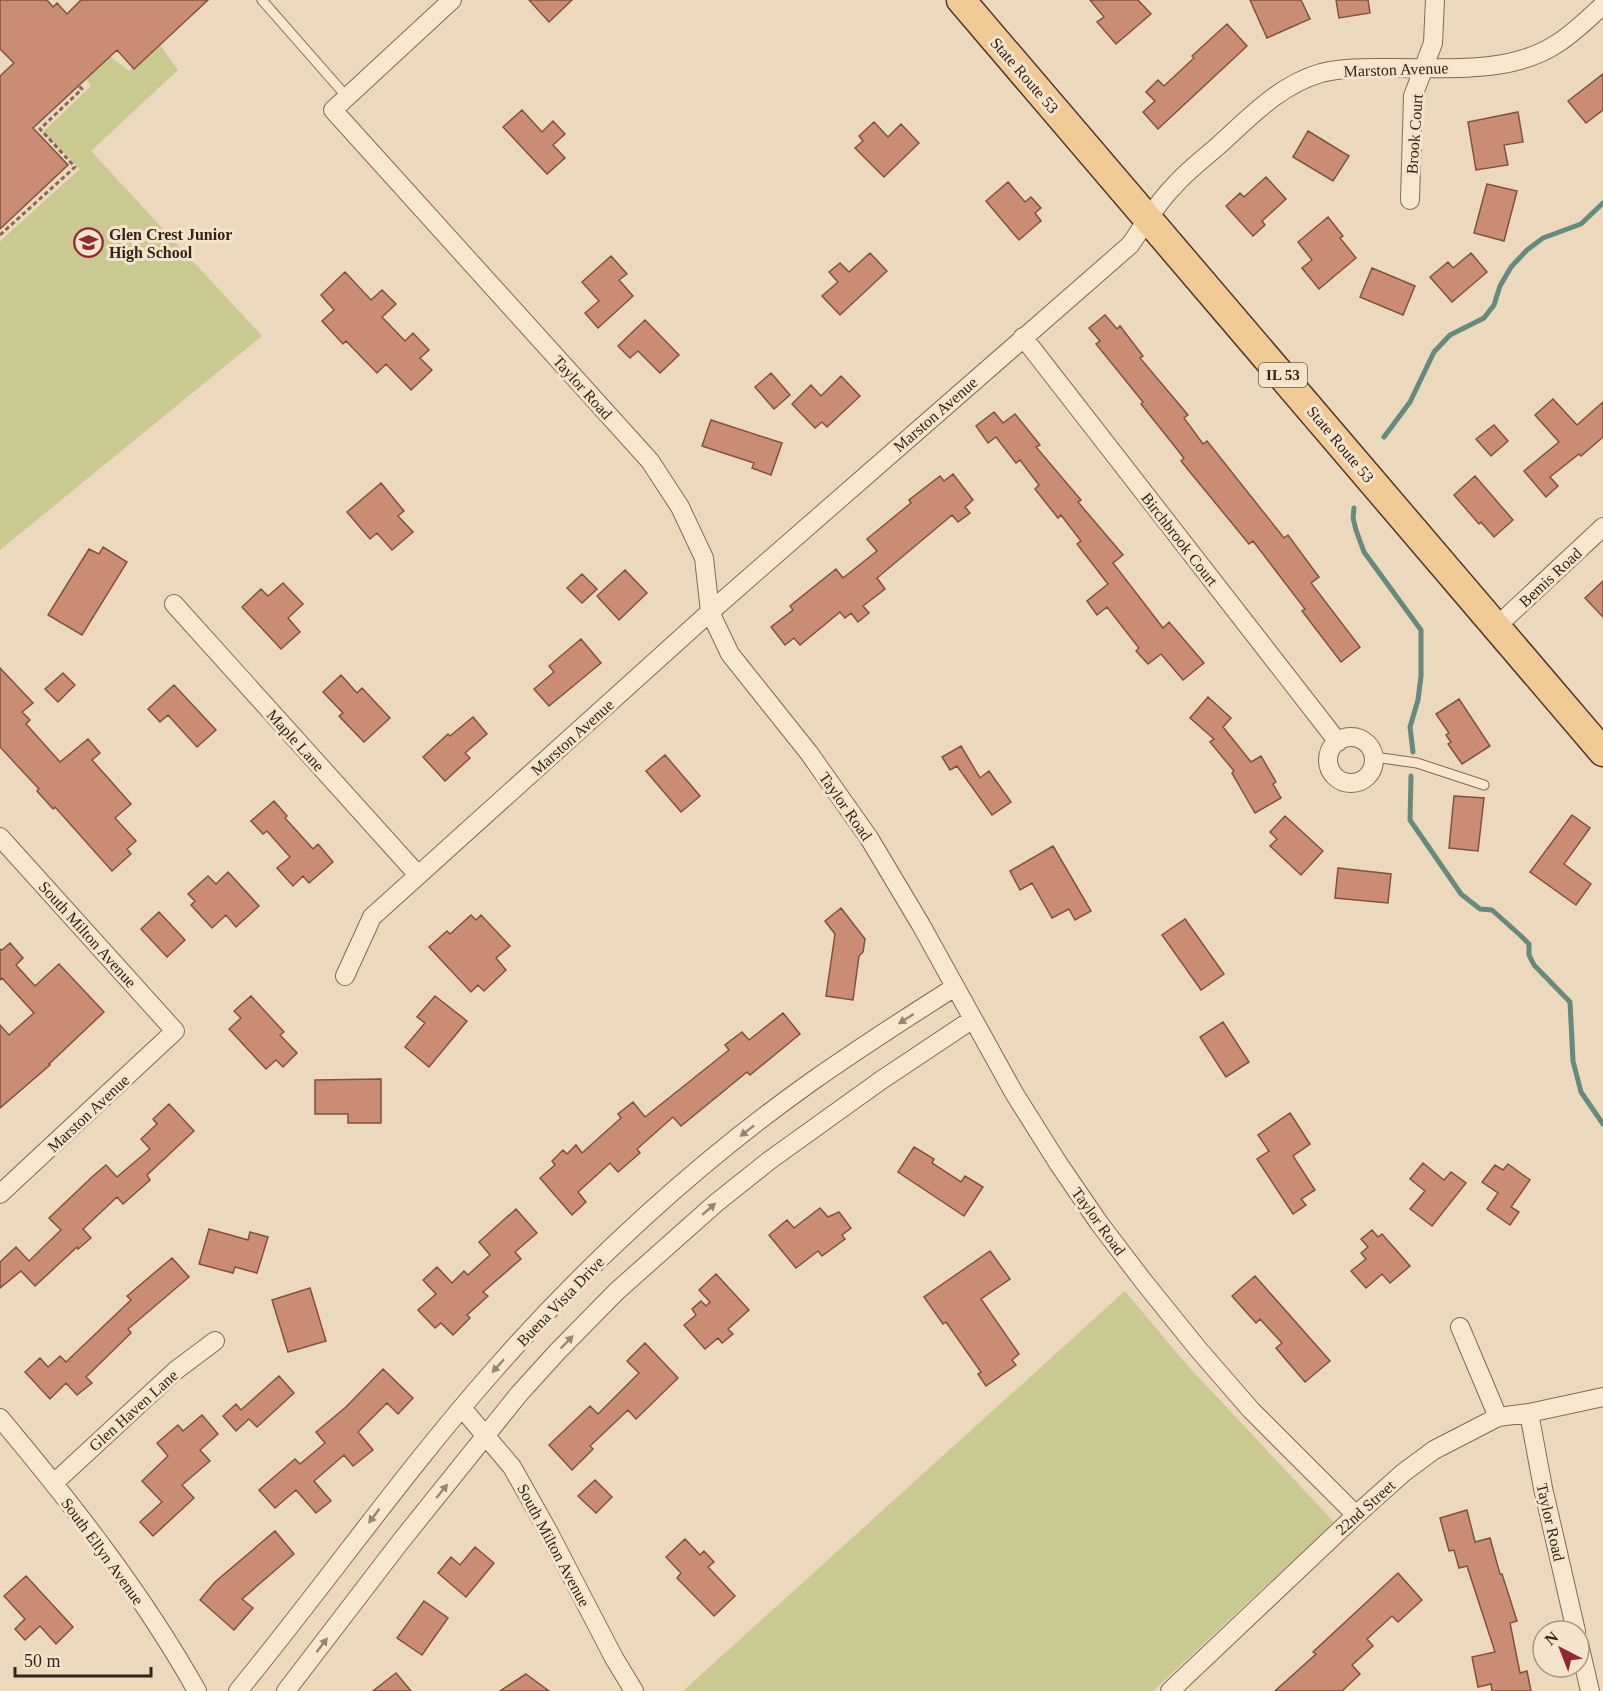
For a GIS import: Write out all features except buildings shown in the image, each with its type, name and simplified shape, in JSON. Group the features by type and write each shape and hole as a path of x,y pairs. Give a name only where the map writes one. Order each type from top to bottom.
{"main road":[{"name":"State Route 53","path":"961,0 1603,752"}],"street":[{"path":"347,97 452,0"},
{"name":"Brook Court","path":"1410,200 1413,96 1433,43 1435,0"},
{"name":"Marston Avenue","path":"345,976 372,917 710,612 1130,244 1173,186 1264,104 1281,91 1320,74 1344,69 1503,65 1522,60 1557,44 1603,5"},
{"name":"Taylor Road","path":"347,97 333,110 650,461 680,507 704,558 710,612 730,654 809,753 868,838 916,916 1014,1093 1099,1223 1198,1349 1251,1410 1356,1515"},
{"name":"Birchbrook Court","path":"1023,337 1338,742"},
{"name":"Bemis Road","path":"1497,626 1603,527"},
{"name":"Maple Lane","path":"174,604 418,875"},
{"path":"1346,738 1356,738 1366,743 1374,758 1373,766 1369,774 1361,781 1343,782 1332,774 1328,764 1330,752 1338,742 1346,738"},
{"name":"South Milton Avenue","path":"0,837 175,1032"},
{"name":"Buena Vista Drive","path":"238,1691 294,1623 383,1504 462,1408 537,1323 587,1272 698,1171 809,1084 955,987"},
{"name":"Buena Vista Drive","path":"286,1691 486,1435 550,1360 617,1291 716,1203 770,1160 973,1019"},
{"name":"Marston Avenue","path":"0,1194 175,1032"},
{"path":"1460,1327 1498,1416"},
{"name":"Glen Haven Lane","path":"54,1483 175,1371 215,1341"},
{"name":"22nd Street","path":"1170,1691 1356,1515 1403,1473 1434,1450 1498,1416 1529,1413 1603,1397"},
{"name":"South Milton Avenue","path":"462,1408 512,1467 634,1691"},
{"name":"Taylor Road","path":"1529,1413 1543,1488 1573,1619"},
{"name":"South Ellyn Avenue","path":"0,1418 54,1483 141,1603 197,1691"}],"lane":[{"path":"262,0 347,97"},
{"path":"1374,758 1417,764 1484,785"}],"path":[{"path":"0,235 75,166 40,129 82,89 79,86"}],"green space":[{"name":"Glen Crest Junior High School","path":"160,45 178,70 91,151 262,336 0,550 0,241 80,169 43,132 91,86 86,78 110,56 129,71"},
{"path":"1125,1291 1187,1365 1334,1522 1153,1691 683,1691"}],"waterway":[{"path":"1384,437 1410,402 1434,352 1450,335 1484,318 1494,305 1500,286 1511,267 1527,250 1543,238 1581,224 1603,203"},
{"path":"1354,508 1353,518 1364,552 1421,630 1421,676 1418,700 1410,727 1413,752"},
{"path":"1411,776 1410,820 1461,894 1480,909 1492,910 1520,935 1529,944 1529,955 1534,965 1570,1002 1573,1061 1581,1092 1603,1124"}],"place":[{"name":"Glen Crest Junior High School","path":"88,243"}]}
